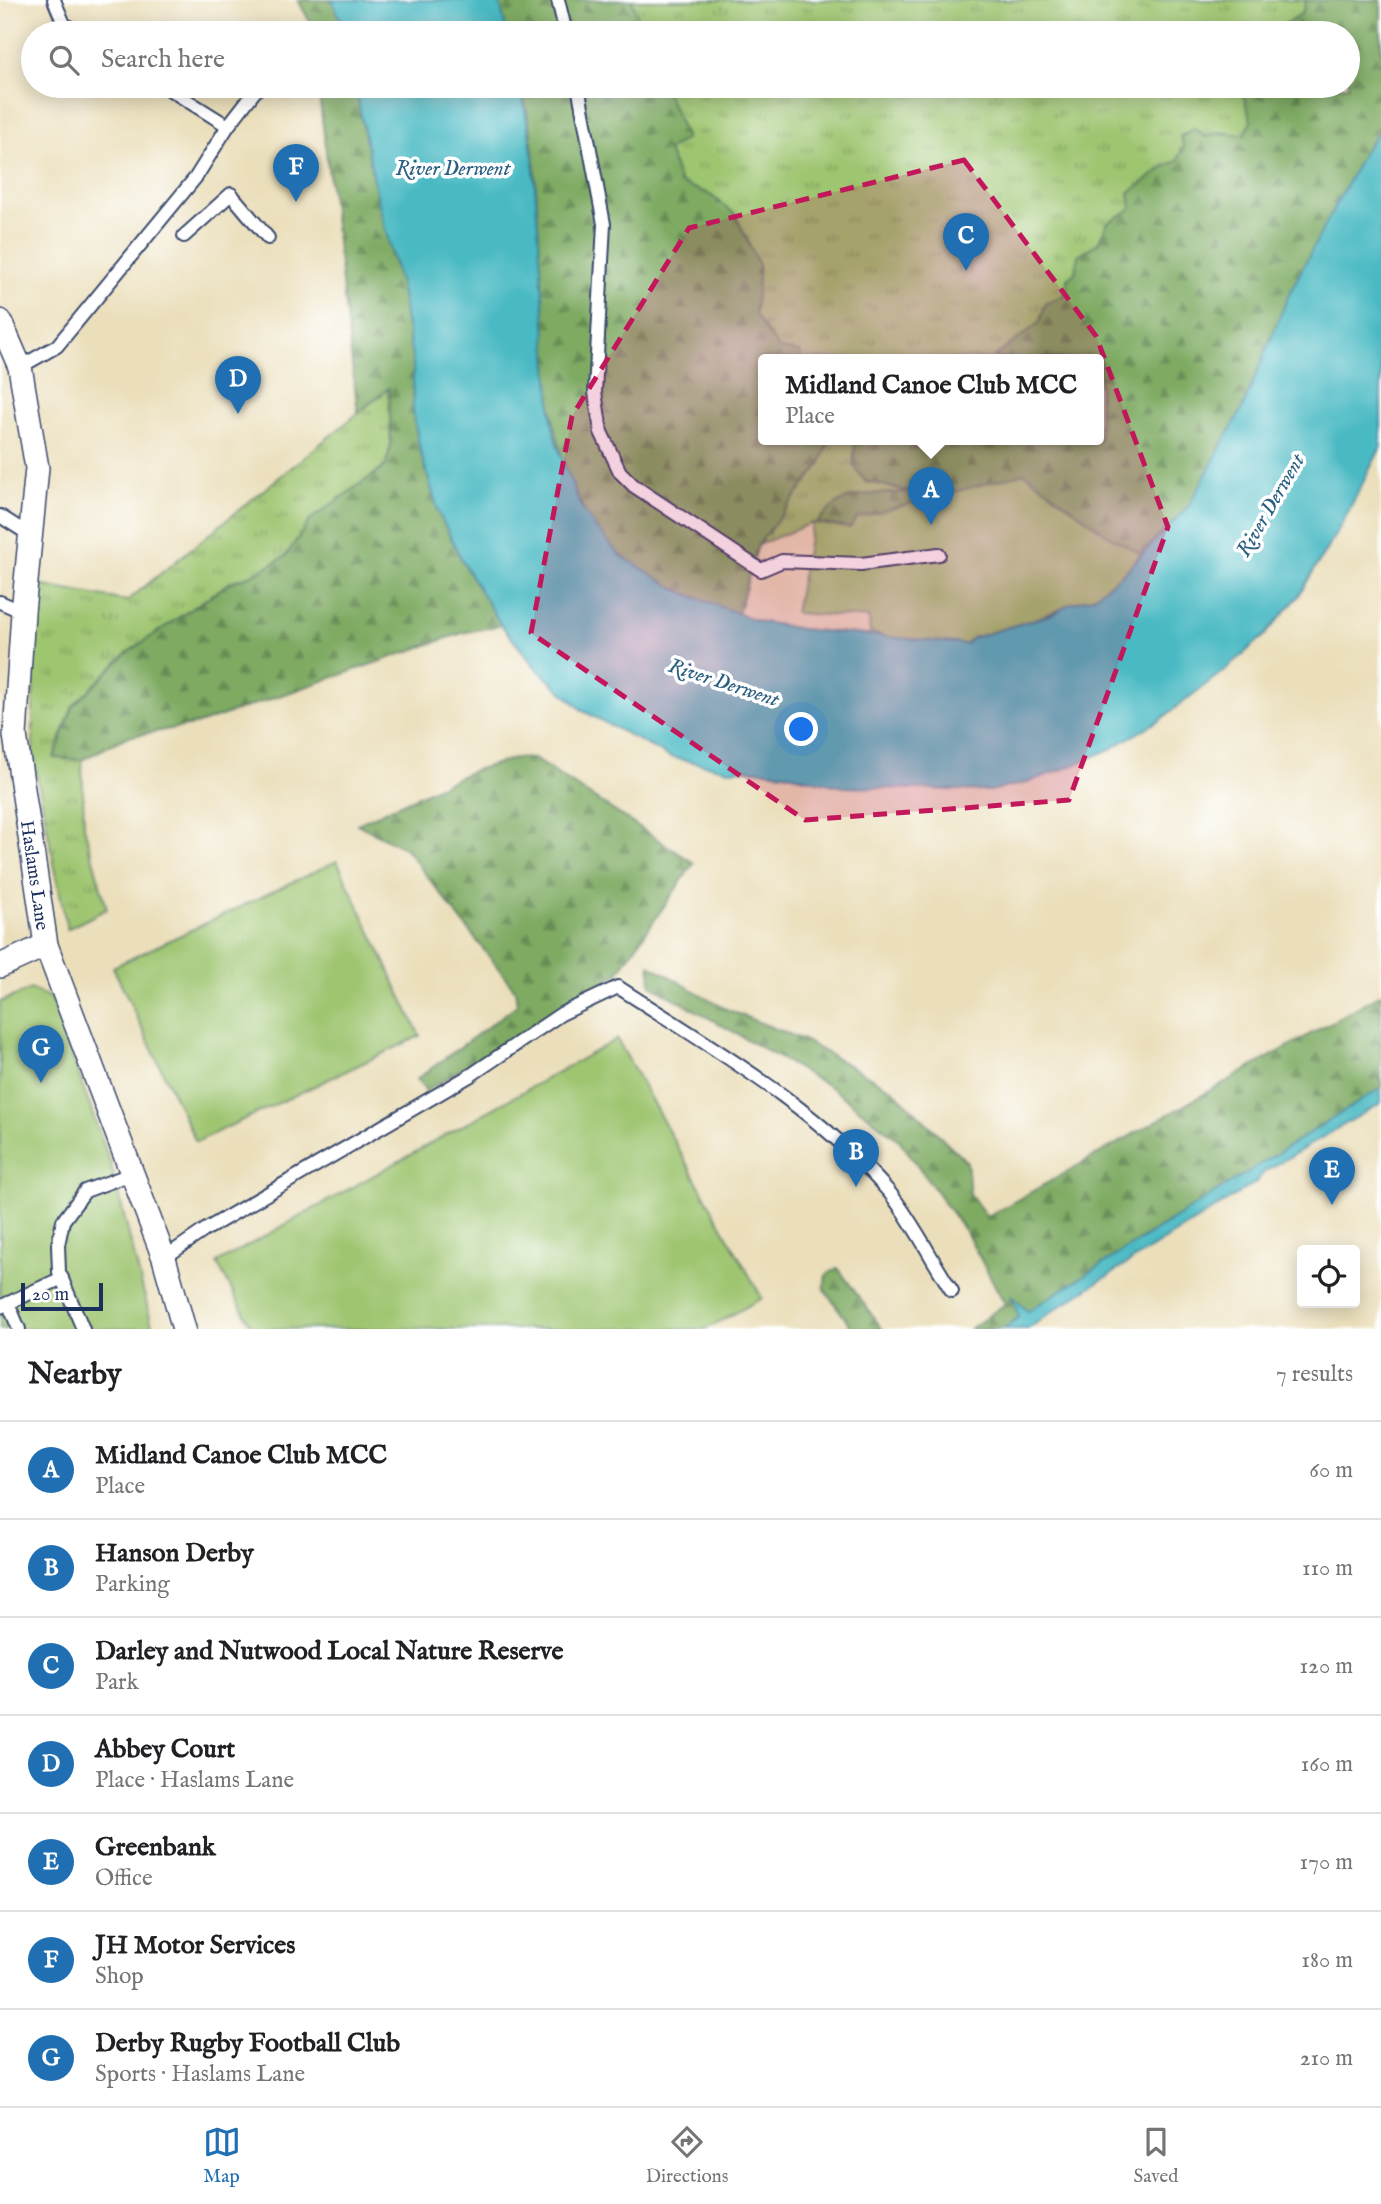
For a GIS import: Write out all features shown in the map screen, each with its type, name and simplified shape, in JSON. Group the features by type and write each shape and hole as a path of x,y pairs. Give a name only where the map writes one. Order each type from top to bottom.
{"street":[{"name":"Haslams Lane","path":"0,321 37,468 23,612 15,735 46,945 164,1258 184,1329"},
{"path":"0,966 46,945"}],"lane":[{"path":"54,0 63,21"},
{"path":"558,0 563,21"},
{"path":"183,98 228,126"},
{"path":"11,359 57,346 196,177 228,126 250,98"},
{"path":"580,98 604,224 596,332 597,416 620,472 634,486 761,570 782,561 861,564 939,554"},
{"path":"184,236 231,194 268,238"},
{"path":"0,516 30,535"},
{"path":"0,602 23,612"},
{"path":"164,1258 205,1230 471,1074 561,1014 618,988 731,1059 829,1132 890,1194 952,1291"},
{"path":"83,1329 62,1278 58,1245 63,1220 85,1191 131,1174"},
{"path":"19,1329 4,1305 62,1278"}],"highlighted area":[{"path":"964,160 1096,336 1168,527 1069,800 805,820 531,633 572,416 689,228"}],"green space":[{"path":"298,0 332,0 341,21 309,21"},
{"path":"498,0 632,0 639,21 503,21"},
{"path":"561,0 1381,0 1381,129 1364,151 1141,554 1025,473 858,518 812,523 758,545 593,98 1360,98 1360,21 570,21"},
{"path":"1306,0 1381,0 1381,129 1364,151 1242,409 1188,507 1141,554 1107,535 1025,473 858,518 851,528 817,523 837,504 859,495 911,492 865,481 853,465 855,445 1104,445 1104,354 998,354 1039,323 1046,303 1066,294 1068,278 1075,273 1078,255 1098,243 1107,223 1131,209 1129,192 1177,161 1184,146 1180,137 1194,128 1206,137 1218,132 1245,135 1251,120 1244,98 1360,98 1360,21 1290,21 1302,13"},
{"path":"319,98 357,98 379,205 401,288 413,363 413,413 420,450 439,514 464,564 501,625 462,633 198,724 126,737 82,760 54,758 73,706 127,653 231,582 252,575 286,556 311,519 386,466 391,444 389,388 358,413"},
{"path":"523,98 669,98 686,138 668,150 680,183 709,194 735,214 759,265 755,315 779,349 800,352 758,354 758,445 828,445 820,465 758,545 738,614 661,582 633,565 620,555 585,513 563,460 550,400 543,334 532,140"},
{"path":"389,388 391,444 386,466 311,519 286,556 252,575 231,582 127,653 73,706 54,757 82,760 84,827 107,909 67,929 33,756 33,584 127,601"},
{"path":"1025,473 1107,535 1141,554 1127,570 1093,597 967,645 906,641 870,633 869,618 795,613 812,523 850,528 857,518"},
{"path":"516,758 534,759 694,863 617,974 426,1091 417,1079 517,1005 515,990 406,849 357,824 472,771"},
{"path":"337,861 420,1036 196,1142 113,967"},
{"path":"650,965 726,1009 801,1039 892,1089 967,1162 970,1194 987,1217 1381,994 1381,1088 1028,1311 1013,1298 1019,1317 1003,1329 970,1329 1005,1304 967,1234 900,1141 832,1088 651,985"},
{"path":"31,989 51,998 111,1165 153,1329 0,1329 0,1002"},
{"path":"617,1039 762,1298 706,1329 253,1329 217,1263"},
{"path":"838,1268 882,1329 853,1329 824,1289 826,1275"}],"water":[{"path":"332,0 499,0 504,21 341,21"},
{"name":"River Derwent","path":"357,98 523,98 533,157 552,421 556,442 581,507 620,555 679,591 758,621 801,629 966,644 972,638 1055,613 1069,604 1093,597 1127,570 1188,507 1242,409 1290,292 1364,151 1381,129 1381,447 1344,520 1298,597 1265,635 1160,720 1110,749 1074,765 1026,783 990,791 843,787 784,773 729,770 670,757 583,711 536,668 501,625 464,564 439,514 420,450 413,413 413,363 401,288 379,205"},
{"path":"1381,1088 1381,1103 1264,1172 1255,1183 1028,1329 1003,1329 1019,1317 1012,1297 1028,1311"}],"place":[{"name":"JH Motor Services","path":"296,202"},
{"name":"Darley and Nutwood Local Nature Reserve","path":"966,271"},
{"name":"Abbey Court","path":"238,414"},
{"name":"Midland Canoe Club MCC","path":"931,525"},
{"name":"Derby Rugby Football Club","path":"41,1083"},
{"name":"Hanson Derby","path":"856,1187"},
{"name":"Greenbank","path":"1332,1205"}]}
